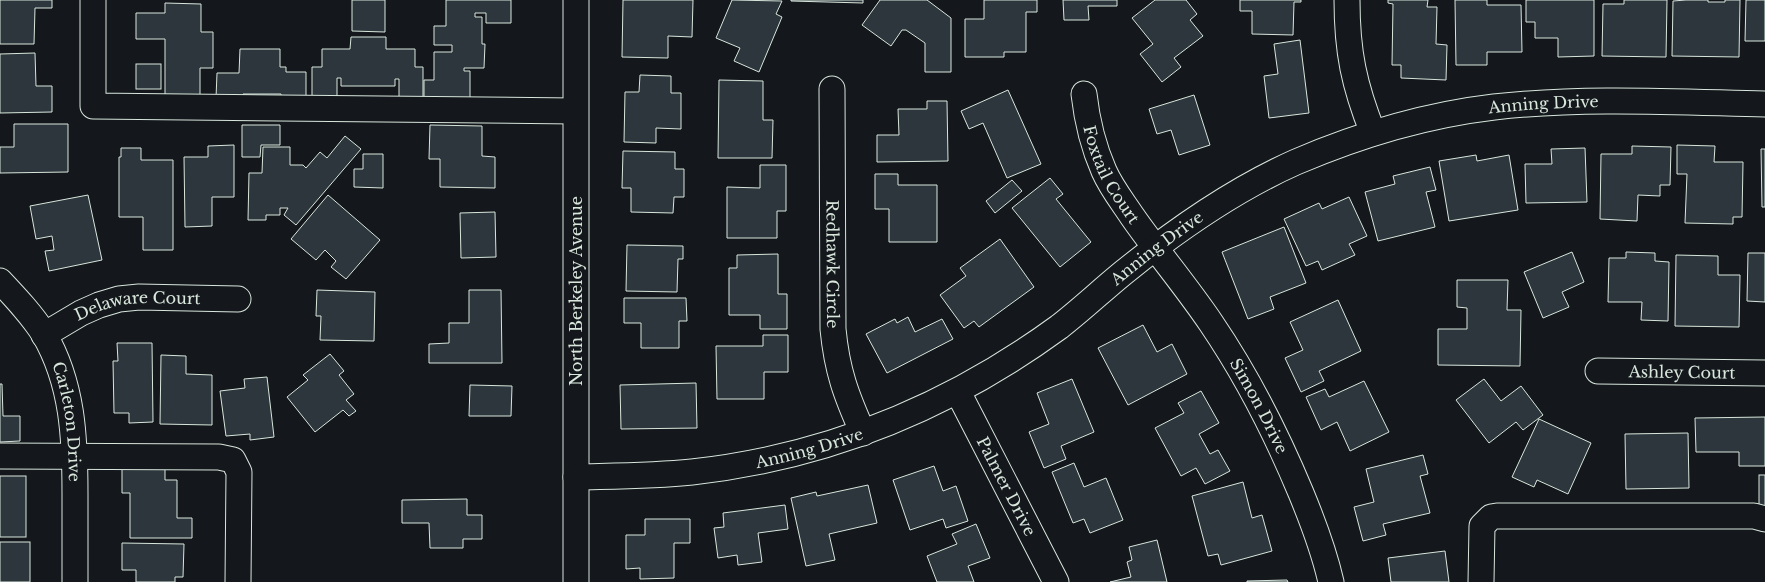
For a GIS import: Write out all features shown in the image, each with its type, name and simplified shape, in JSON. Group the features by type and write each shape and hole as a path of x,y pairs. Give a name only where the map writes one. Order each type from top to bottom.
{"street":[{"path":"93,0 93,106 575,111"},
{"name":"North Berkeley Avenue","path":"576,0 576,582"},
{"path":"1347,0 1347,37 1352,70 1359,96 1373,133"},
{"name":"Redhawk Circle","path":"832,89 833,328 837,364 842,383 863,433"},
{"name":"Foxtail Court","path":"1084,94 1091,133 1104,172 1114,190 1155,249"},
{"name":"Anning Drive","path":"576,477 665,475 720,468 799,452 863,433 927,407 958,392 1058,327 1207,210 1242,189 1296,162 1373,133 1469,111 1545,103 1590,101 1765,104"},
{"name":"Simon Drive","path":"1155,249 1214,328 1239,367 1268,419 1314,524 1331,582"},
{"name":"Carleton Drive","path":"0,281 25,309 44,335 55,356 70,400 75,456 75,582"},
{"name":"Delaware Court","path":"44,335 80,313 99,305 119,300 139,297 238,299"},
{"name":"Ashley Court","path":"1598,371 1765,373"},
{"name":"Palmer Drive","path":"958,392 1056,582"},
{"path":"0,456 219,457 233,460 239,472 238,582"},
{"path":"1481,582 1482,526 1491,517 1744,516 1765,519"}],"building":[{"path":"0,0 52,0 52,8 35,8 34,44 0,44"},
{"path":"352,0 385,0 385,32 352,31"},
{"path":"446,0 511,0 511,23 486,23 486,13 475,13 475,17 482,17 482,44 485,44 484,68 464,68 464,71 470,71 470,101 424,100 424,80 434,80 434,52 452,52 452,45 434,45 434,26 446,26"},
{"path":"623,0 693,0 692,37 668,36 668,58 622,57"},
{"path":"732,0 782,1 776,14 782,17 759,72 734,61 740,48 716,38"},
{"path":"863,0 863,3 791,1"},
{"path":"880,0 927,0 951,18 951,72 925,72 925,43 906,30 902,30 891,46 862,25"},
{"path":"984,0 1037,0 1037,12 1026,12 1026,52 1004,52 1004,57 965,57 965,19 984,19"},
{"path":"1063,0 1117,0 1117,6 1088,6 1089,20 1064,20"},
{"path":"1155,0 1186,0 1197,14 1190,20 1203,36 1174,58 1181,67 1162,82 1140,54 1153,44 1132,18"},
{"path":"1240,0 1301,0 1301,2 1294,2 1293,35 1252,34 1252,11 1240,11"},
{"path":"1388,0 1428,0 1427,7 1437,7 1436,44 1447,45 1446,80 1401,78 1401,65 1392,65 1393,4 1388,3"},
{"path":"1455,0 1487,0 1487,5 1521,5 1522,52 1487,52 1487,65 1456,65"},
{"path":"1526,0 1594,0 1594,56 1558,57 1558,38 1535,38 1535,22 1526,22"},
{"path":"1624,0 1667,0 1666,57 1602,56 1603,4 1624,4"},
{"path":"1725,0 1740,0 1739,57 1672,56 1673,1 1725,2"},
{"path":"1746,0 1765,0 1765,41 1745,41"},
{"path":"165,3 201,4 201,32 213,32 213,68 200,68 200,97 165,96 165,39 136,39 136,13 165,13"},
{"path":"351,37 386,37 386,49 415,49 415,67 423,67 423,100 399,100 399,79 395,79 395,86 341,86 341,78 337,78 337,99 312,99 312,67 322,67 322,49 350,49"},
{"path":"1300,40 1309,113 1269,118 1264,76 1278,74 1274,44"},
{"path":"240,49 280,49 280,67 286,67 286,72 306,72 306,98 281,98 281,94 243,94 243,98 216,98 217,73 239,73"},
{"path":"35,53 36,86 52,86 52,112 0,113 0,54"},
{"path":"136,64 161,64 161,89 136,89"},
{"path":"640,75 671,76 671,93 681,93 681,129 656,128 656,143 624,142 625,92 639,92"},
{"path":"719,80 763,81 763,120 773,120 772,158 718,158"},
{"path":"1008,90 1041,164 1007,178 983,123 969,129 961,111"},
{"path":"1194,95 1210,145 1179,155 1171,130 1157,134 1149,109"},
{"path":"927,101 947,101 948,161 877,162 877,135 899,135 898,109 927,109"},
{"path":"14,124 68,124 68,172 0,173 0,147 14,147"},
{"path":"242,125 280,125 280,145 261,145 260,157 242,157"},
{"path":"430,125 482,126 482,156 495,157 495,188 440,187 440,159 429,159"},
{"path":"345,136 361,149 296,225 284,215 288,208 280,208 280,215 266,215 266,220 248,220 249,173 262,173 263,147 290,147 290,165 303,165 306,168 320,152 327,158"},
{"path":"234,145 234,197 212,197 212,226 185,227 184,157 208,157 208,146"},
{"path":"1677,145 1715,146 1714,162 1743,162 1742,217 1733,217 1733,224 1685,223 1687,174 1677,174"},
{"path":"1632,146 1671,147 1670,185 1660,185 1660,196 1638,195 1637,221 1600,219 1601,154 1632,154"},
{"path":"121,148 141,148 141,160 173,160 173,250 143,250 143,217 119,217 119,157 121,157"},
{"path":"1585,148 1587,202 1526,203 1525,164 1552,164 1551,149"},
{"path":"1761,149 1765,149 1765,207 1762,207"},
{"path":"623,151 675,152 675,169 684,169 684,197 674,197 673,213 631,212 631,188 622,188"},
{"path":"363,154 383,154 383,188 354,187 354,169 363,169"},
{"path":"1476,155 1477,161 1509,155 1518,210 1449,221 1439,161"},
{"path":"760,165 786,165 786,211 777,211 777,238 727,238 727,187 760,188"},
{"path":"1430,167 1436,190 1426,192 1435,227 1378,241 1365,192 1395,184 1393,176"},
{"path":"875,174 898,174 898,185 937,185 937,242 889,242 889,209 875,209"},
{"path":"1050,178 1063,194 1056,199 1091,242 1060,267 1012,208"},
{"path":"1012,180 1022,191 995,213 986,201"},
{"path":"88,195 102,260 49,271 45,251 54,250 52,236 36,239 30,206"},
{"path":"328,195 380,240 346,279 331,267 336,261 325,250 316,260 291,239"},
{"path":"1349,197 1367,236 1349,244 1355,255 1322,270 1318,261 1306,266 1284,219 1319,203 1322,209"},
{"path":"495,212 496,257 461,258 460,213"},
{"path":"1284,227 1306,283 1270,297 1274,309 1248,319 1222,252"},
{"path":"1000,239 1034,287 979,327 974,321 964,328 940,295 966,276 960,268"},
{"path":"627,245 683,246 683,259 678,259 677,292 626,291"},
{"path":"1572,252 1584,282 1562,292 1569,307 1543,318 1524,272"},
{"path":"1626,252 1655,253 1655,261 1669,262 1668,321 1641,320 1642,302 1608,302 1609,258 1626,258"},
{"path":"1748,253 1765,253 1765,302 1747,301"},
{"path":"778,254 778,294 787,294 787,329 760,329 760,315 729,315 729,268 737,268 737,255"},
{"path":"1676,255 1718,256 1718,275 1740,275 1739,327 1675,326"},
{"path":"1457,280 1508,280 1507,310 1521,310 1520,366 1438,365 1438,329 1467,329 1467,308 1457,307"},
{"path":"317,290 375,292 374,341 320,340 321,316 316,316"},
{"path":"469,290 501,290 502,363 429,363 429,344 449,343 449,323 469,323"},
{"path":"624,298 686,298 687,321 679,321 679,348 641,348 641,323 624,323"},
{"path":"1338,300 1361,351 1319,371 1324,381 1301,392 1285,358 1303,350 1290,322"},
{"path":"908,317 915,332 942,319 953,339 887,373 866,334 895,319 897,323"},
{"path":"1143,325 1157,352 1172,344 1187,374 1128,405 1098,348"},
{"path":"763,335 788,335 788,372 764,372 764,399 717,399 716,346 763,346"},
{"path":"117,343 152,343 153,422 129,423 129,413 114,413 113,361 118,361"},
{"path":"330,354 344,371 339,375 354,394 346,400 356,411 349,416 343,410 315,432 287,397 308,380 303,375"},
{"path":"161,355 186,356 186,374 212,375 212,425 160,424"},
{"path":"267,377 274,437 250,440 250,434 226,436 220,391 245,388 244,379"},
{"path":"1072,379 1094,432 1061,446 1066,459 1044,468 1029,432 1049,424 1037,393"},
{"path":"1484,379 1501,401 1521,386 1543,415 1523,430 1516,422 1489,443 1456,400"},
{"path":"1364,381 1389,432 1350,451 1337,422 1321,430 1306,397 1325,389 1329,397"},
{"path":"696,383 697,428 621,429 620,385"},
{"path":"0,384 2,384 3,416 20,416 20,441 0,442"},
{"path":"470,385 512,386 511,416 469,416"},
{"path":"1201,391 1219,423 1199,434 1210,454 1218,450 1230,471 1205,484 1196,468 1181,476 1155,428 1184,413 1178,403"},
{"path":"1765,417 1765,466 1739,466 1739,452 1696,452 1695,418"},
{"path":"1539,419 1591,443 1568,494 1537,480 1534,487 1512,477"},
{"path":"1688,433 1689,488 1626,489 1625,434"},
{"path":"1423,455 1428,474 1420,476 1430,513 1383,524 1386,535 1363,541 1354,507 1374,502 1366,469"},
{"path":"1074,463 1084,487 1106,478 1123,520 1090,533 1084,519 1073,523 1052,472"},
{"path":"934,466 943,491 956,486 968,521 946,528 943,519 910,530 893,480"},
{"path":"122,468 165,468 165,480 177,480 177,518 192,518 192,538 130,538 130,493 122,493"},
{"path":"1759,475 1765,475 1765,506 1759,506"},
{"path":"0,476 26,476 26,537 0,537"},
{"path":"1243,482 1252,518 1262,515 1272,551 1221,565 1218,554 1208,556 1192,496"},
{"path":"868,485 877,523 829,534 835,560 806,566 791,498 816,492 817,496"},
{"path":"467,499 467,515 482,515 482,539 463,539 463,548 430,548 429,523 402,523 402,500"},
{"path":"785,505 788,529 758,533 762,562 738,565 737,555 718,558 714,528 724,527 723,513"},
{"path":"645,519 690,519 690,543 674,543 674,578 640,579 640,568 626,569 626,535 645,535"},
{"path":"976,524 990,558 968,566 974,582 937,582 927,556 957,544 952,534"},
{"path":"1157,540 1167,582 1110,582 1131,577 1127,562 1132,560 1129,547"},
{"path":"0,542 30,542 30,582 0,582"},
{"path":"122,543 184,544 183,577 175,577 175,582 136,582 136,570 122,570"},
{"path":"1445,551 1449,582 1391,582 1388,558"},
{"path":"1287,580 1288,582 1247,582 1247,581"}]}
